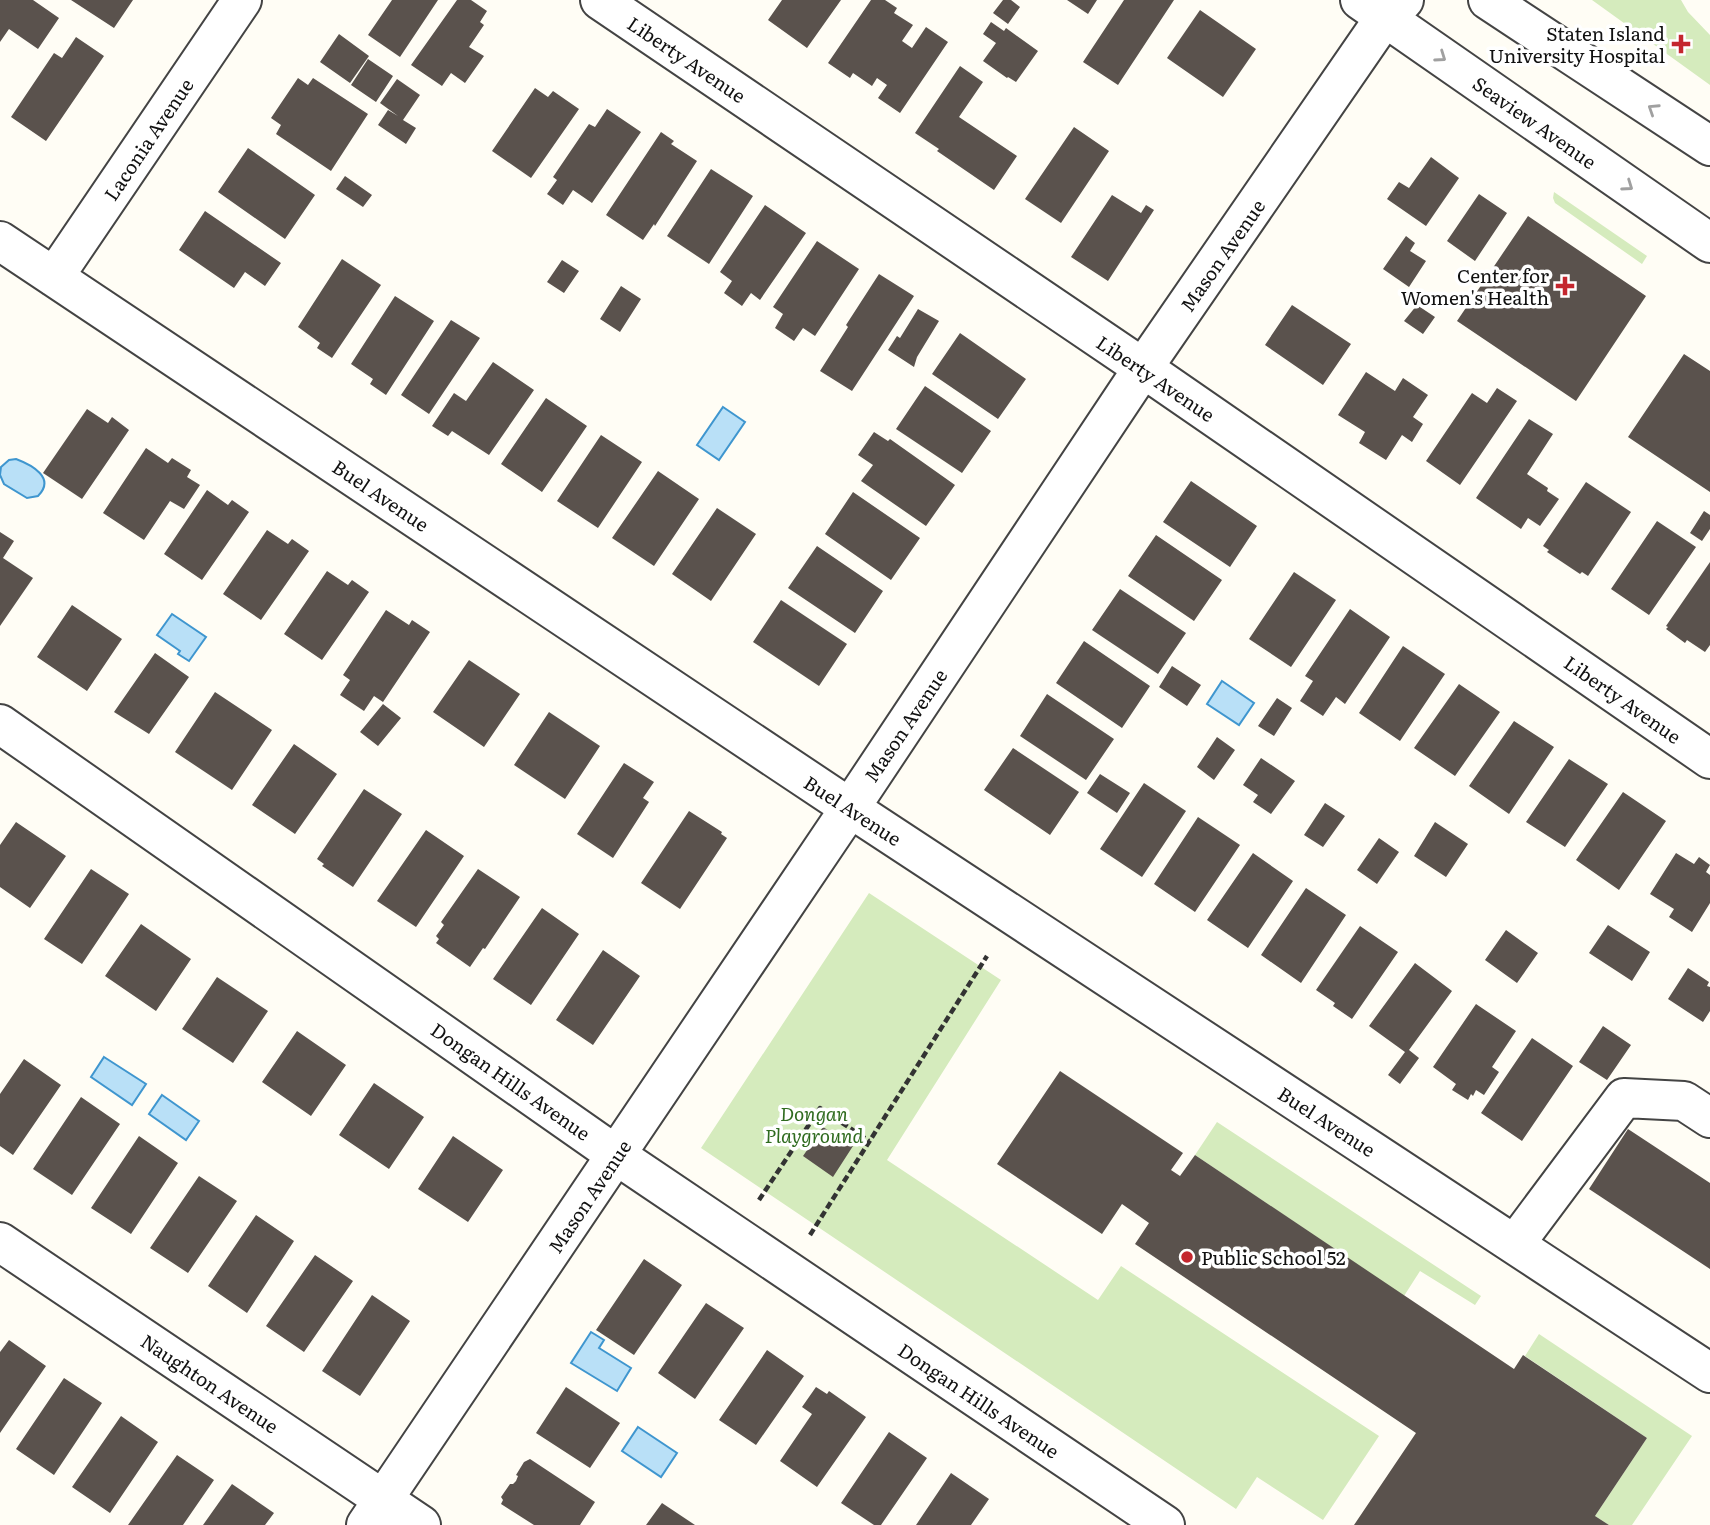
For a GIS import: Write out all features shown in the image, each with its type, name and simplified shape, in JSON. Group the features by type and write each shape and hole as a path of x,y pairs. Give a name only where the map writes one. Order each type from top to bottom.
{"street":[{"name":"Laconia Avenue","path":"54,277 242,0"},
{"name":"Liberty Avenue","path":"600,0 1143,368 1710,759"},
{"path":"1488,0 1710,146"},
{"name":"Mason Avenue","path":"375,1512 850,808 1383,6"},
{"name":"Seaview Avenue","path":"1383,6 1710,243"},
{"name":"Buel Avenue","path":"0,241 850,808 1710,1373"},
{"name":"Dongan Hills Avenue","path":"0,724 617,1155 1165,1525"},
{"path":"1515,1244 1624,1098 1684,1101 1710,1118"},
{"name":"Naughton Avenue","path":"0,1242 375,1512 421,1525"}],"path":[{"path":"810,1235 987,956"},
{"path":"759,1200 820,1108 869,1141"}],"green space":[{"name":"Staten Island University Hospital","path":"1592,0 1681,0 1688,12 1710,35 1710,85"},
{"path":"1554,192 1647,256 1642,264 1555,203"},
{"name":"Dongan Playground","path":"869,893 1001,980 887,1160 1098,1300 1121,1266 1379,1436 1323,1520 1257,1477 1236,1509 701,1148"},
{"path":"1217,1122 1481,1296 1475,1305 1420,1271 1404,1296 1195,1155"},
{"path":"1539,1334 1692,1436 1632,1525 1609,1525 1595,1516 1647,1438 1525,1356"}],"water":[{"path":"723,407 745,422 719,460 697,445"},
{"path":"16,459 35,469 43,478 43,489 38,496 27,498 4,484 0,475 1,467 9,460"},
{"path":"172,614 206,637 189,661 157,635"},
{"path":"1222,681 1254,703 1239,725 1207,704"},
{"path":"104,1057 146,1084 132,1105 91,1077"},
{"path":"162,1095 199,1121 186,1140 149,1114"},
{"path":"591,1332 604,1340 599,1348 631,1368 617,1391 571,1363"},
{"path":"638,1427 677,1453 661,1477 622,1451"}],"building":[{"path":"0,0 33,0 59,18 38,49 9,29 0,42"},
{"path":"71,0 133,0 114,28"},
{"path":"392,0 438,0 400,57 368,35"},
{"path":"457,0 471,0 487,11 480,22 484,25 469,47 484,56 465,83 451,73 442,86 411,65"},
{"path":"782,0 841,0 807,48 768,20"},
{"path":"871,0 885,0 897,8 894,13 913,25 902,41 912,48 926,27 948,42 900,113 878,98 887,85 877,78 872,86 853,73 850,78 828,63"},
{"path":"1003,0 1011,0 1020,7 1008,24 993,13"},
{"path":"1067,0 1097,0 1088,14"},
{"path":"1124,0 1174,0 1118,85 1083,62"},
{"path":"1200,10 1256,49 1223,97 1167,58"},
{"path":"991,22 1004,31 1006,28 1038,51 1016,82 983,61 996,43 983,34"},
{"path":"339,34 369,56 350,83 320,62"},
{"path":"76,37 104,56 46,141 11,117 54,53 62,58"},
{"path":"368,59 393,76 376,102 351,85"},
{"path":"960,66 983,82 959,117 1017,156 994,190 915,133"},
{"path":"298,78 308,85 313,78 368,114 331,171 276,134 281,125 271,118"},
{"path":"397,79 420,95 403,120 416,128 406,144 378,125 388,110 398,116 380,103"},
{"path":"535,88 548,97 553,91 579,109 531,178 492,151"},
{"path":"607,109 641,132 592,203 573,190 563,205 547,194 557,180 553,177 589,124 595,127"},
{"path":"1074,127 1109,151 1061,223 1025,199"},
{"path":"661,132 674,141 671,144 697,161 643,240 606,215"},
{"path":"248,148 315,195 285,239 218,192"},
{"path":"1431,157 1459,178 1426,226 1387,199 1399,182 1409,188"},
{"path":"711,169 753,196 709,264 667,236"},
{"path":"345,176 372,195 363,207 336,189"},
{"path":"1479,194 1507,213 1475,261 1447,241"},
{"path":"1112,195 1141,213 1146,205 1154,210 1108,281 1071,257"},
{"path":"765,205 806,233 760,300 751,293 742,306 724,293 732,281 720,272"},
{"path":"205,211 281,263 265,286 245,272 234,288 179,250"},
{"path":"1528,216 1646,296 1576,401 1457,321"},
{"path":"1406,236 1415,243 1410,251 1426,261 1409,287 1383,269"},
{"path":"817,241 859,269 815,336 803,328 794,341 775,328 783,314 773,307"},
{"path":"342,259 381,285 332,358 317,348 320,343 298,327"},
{"path":"562,260 579,271 564,293 547,282"},
{"path":"879,274 914,296 852,391 820,371"},
{"path":"621,286 641,299 620,332 600,319"},
{"path":"395,296 434,321 386,395 370,384 373,379 351,364"},
{"path":"1292,305 1351,344 1323,385 1265,345"},
{"path":"1417,305 1435,317 1423,334 1404,321"},
{"path":"918,309 939,321 917,357 914,367 888,350 897,336 900,338"},
{"path":"451,320 480,338 429,414 401,395"},
{"path":"960,333 1026,379 998,419 932,374"},
{"path":"1684,354 1710,371 1710,492 1628,437"},
{"path":"493,362 534,390 489,455 452,431 448,436 432,426 454,393 466,401"},
{"path":"1366,372 1395,391 1403,378 1428,395 1413,417 1423,424 1412,442 1402,435 1386,460 1359,443 1365,432 1338,415"},
{"path":"925,386 991,431 962,473 896,429"},
{"path":"1497,388 1517,401 1460,485 1426,461 1472,393 1487,403"},
{"path":"546,398 587,426 542,492 501,464"},
{"path":"87,409 108,423 112,417 129,430 82,499 43,473"},
{"path":"1529,419 1553,434 1527,474 1559,499 1540,526 1528,518 1521,529 1476,498"},
{"path":"874,432 888,441 890,439 955,485 926,526 861,481 873,465 858,455"},
{"path":"601,435 642,462 598,528 557,501"},
{"path":"146,448 168,463 172,458 191,470 187,477 200,485 184,509 170,501 144,540 103,513"},
{"path":"658,471 699,499 654,566 612,538"},
{"path":"1191,481 1257,526 1230,567 1163,522"},
{"path":"1586,482 1631,512 1588,576 1582,572 1580,574 1547,552 1549,550 1543,546"},
{"path":"207,490 228,505 232,500 249,512 202,580 164,554"},
{"path":"853,492 920,538 891,580 825,534"},
{"path":"717,508 756,534 711,601 672,574"},
{"path":"1704,511 1710,515 1710,529 1702,541 1690,533"},
{"path":"1657,521 1696,547 1649,615 1611,589"},
{"path":"267,530 288,544 292,539 309,551 261,620 223,594"},
{"path":"0,532 14,541 3,558 33,578 0,626"},
{"path":"1156,535 1222,580 1194,621 1128,576"},
{"path":"817,546 883,591 855,633 788,588"},
{"path":"1710,562 1710,645 1705,652 1687,640 1685,643 1666,629 1666,626"},
{"path":"327,571 348,585 352,580 369,592 322,660 284,634"},
{"path":"1294,572 1336,600 1291,667 1249,639"},
{"path":"1120,589 1186,633 1158,674 1092,630"},
{"path":"781,600 847,644 819,686 753,642"},
{"path":"72,605 122,639 87,691 37,657"},
{"path":"1350,609 1390,637 1345,704 1336,697 1323,716 1300,701 1313,681 1305,676"},
{"path":"386,610 409,625 412,620 430,632 383,702 374,696 364,711 340,695 350,680 343,675"},
{"path":"1084,641 1150,686 1122,728 1056,683"},
{"path":"1403,646 1445,674 1400,741 1359,713"},
{"path":"155,653 189,677 149,734 114,712"},
{"path":"469,660 520,694 484,747 433,712"},
{"path":"1172,666 1201,685 1187,706 1159,687"},
{"path":"1459,684 1500,712 1455,776 1414,748"},
{"path":"215,692 272,730 232,790 175,752"},
{"path":"1047,694 1114,739 1086,780 1020,736"},
{"path":"1277,698 1292,708 1274,736 1258,726"},
{"path":"383,704 401,718 378,746 360,732"},
{"path":"549,712 600,746 565,799 514,765"},
{"path":"1514,721 1554,747 1509,814 1469,786"},
{"path":"1217,737 1235,750 1214,780 1197,767"},
{"path":"294,744 337,774 295,834 252,805"},
{"path":"1013,748 1079,792 1050,835 984,790"},
{"path":"1261,758 1295,781 1271,814 1253,802 1258,795 1243,785"},
{"path":"1569,759 1608,784 1565,847 1526,822"},
{"path":"624,763 654,782 643,798 649,802 613,858 577,834"},
{"path":"1100,774 1130,793 1117,813 1087,793"},
{"path":"1144,783 1186,811 1142,877 1100,849"},
{"path":"364,789 402,814 353,887 322,866 324,864 317,859"},
{"path":"1623,792 1666,821 1619,890 1576,860"},
{"path":"1325,803 1345,816 1323,847 1304,835"},
{"path":"689,811 727,838 680,909 641,883"},
{"path":"1198,817 1240,845 1195,912 1154,884"},
{"path":"16,822 66,856 30,908 0,887 0,845"},
{"path":"1435,822 1468,844 1446,877 1414,856"},
{"path":"426,830 464,856 416,927 377,901"},
{"path":"1379,838 1399,852 1377,884 1357,870"},
{"path":"1253,853 1293,881 1248,948 1207,920"},
{"path":"1676,853 1694,864 1699,857 1710,865 1706,872 1710,875 1710,903 1692,932 1669,917 1674,909 1650,894"},
{"path":"91,869 129,894 82,964 44,939"},
{"path":"478,869 520,897 470,967 436,943 439,939 436,936 444,925 441,922"},
{"path":"1306,888 1346,915 1301,983 1261,955"},
{"path":"542,908 579,934 531,1005 493,979"},
{"path":"141,924 191,959 156,1011 105,976"},
{"path":"1608,925 1650,952 1632,981 1589,953"},
{"path":"1360,926 1398,952 1352,1019 1316,990"},
{"path":"1506,930 1538,953 1517,983 1485,960"},
{"path":"603,950 640,976 593,1045 556,1020"},
{"path":"1415,963 1452,991 1409,1050 1419,1058 1400,1084 1388,1075 1405,1052 1369,1026"},
{"path":"1688,968 1709,982 1707,986 1710,987 1710,1011 1703,1022 1668,999"},
{"path":"217,977 268,1011 233,1063 182,1029"},
{"path":"1476,1004 1516,1031 1492,1067 1499,1072 1484,1095 1476,1090 1468,1100 1452,1090 1456,1084 1433,1067"},
{"path":"1603,1026 1631,1045 1607,1080 1579,1062"},
{"path":"297,1031 346,1065 311,1116 262,1082"},
{"path":"1532,1038 1573,1066 1522,1141 1481,1113"},
{"path":"24,1059 61,1085 13,1155 0,1146 0,1094"},
{"path":"1060,1071 1183,1153 1171,1170 1180,1176 1195,1155 1514,1369 1523,1355 1647,1438 1595,1516 1609,1525 1354,1525 1416,1433 1135,1244 1149,1223 1122,1204 1102,1234 997,1164"},
{"path":"374,1083 424,1117 389,1169 339,1135"},
{"path":"81,1097 120,1124 72,1195 33,1169"},
{"path":"823,1127 853,1146 833,1177 803,1156"},
{"path":"1628,1129 1710,1183 1710,1269 1589,1189"},
{"path":"139,1136 178,1163 131,1234 91,1208"},
{"path":"453,1136 503,1170 468,1222 418,1189"},
{"path":"199,1176 237,1201 188,1273 150,1248"},
{"path":"256,1215 294,1241 247,1313 208,1286"},
{"path":"315,1255 353,1281 304,1352 266,1326"},
{"path":"644,1259 682,1285 634,1355 596,1330"},
{"path":"372,1295 410,1321 360,1396 322,1371"},
{"path":"706,1303 744,1328 695,1399 658,1373"},
{"path":"9,1340 46,1366 0,1433 0,1352"},
{"path":"767,1350 804,1376 756,1445 719,1420"},
{"path":"64,1378 102,1403 54,1475 16,1449"},
{"path":"566,1387 620,1423 590,1468 536,1433"},
{"path":"816,1387 827,1394 829,1391 866,1417 817,1487 780,1461 812,1414 802,1407"},
{"path":"121,1416 158,1442 110,1513 72,1487"},
{"path":"889,1432 927,1458 881,1525 874,1525 841,1503"},
{"path":"177,1455 214,1480 183,1525 128,1525"},
{"path":"530,1459 595,1502 580,1525 534,1525 501,1504 501,1497 510,1484 516,1481 516,1475 524,1462"},
{"path":"951,1473 989,1499 971,1525 916,1525"},
{"path":"232,1484 274,1513 265,1525 203,1525"},
{"path":"662,1503 695,1525 646,1525"}],"place":[{"name":"Staten Island University Hospital","path":"1681,44"},
{"name":"Center for Women's Health","path":"1565,286"},
{"name":"Public School 52","path":"1187,1257"}]}
